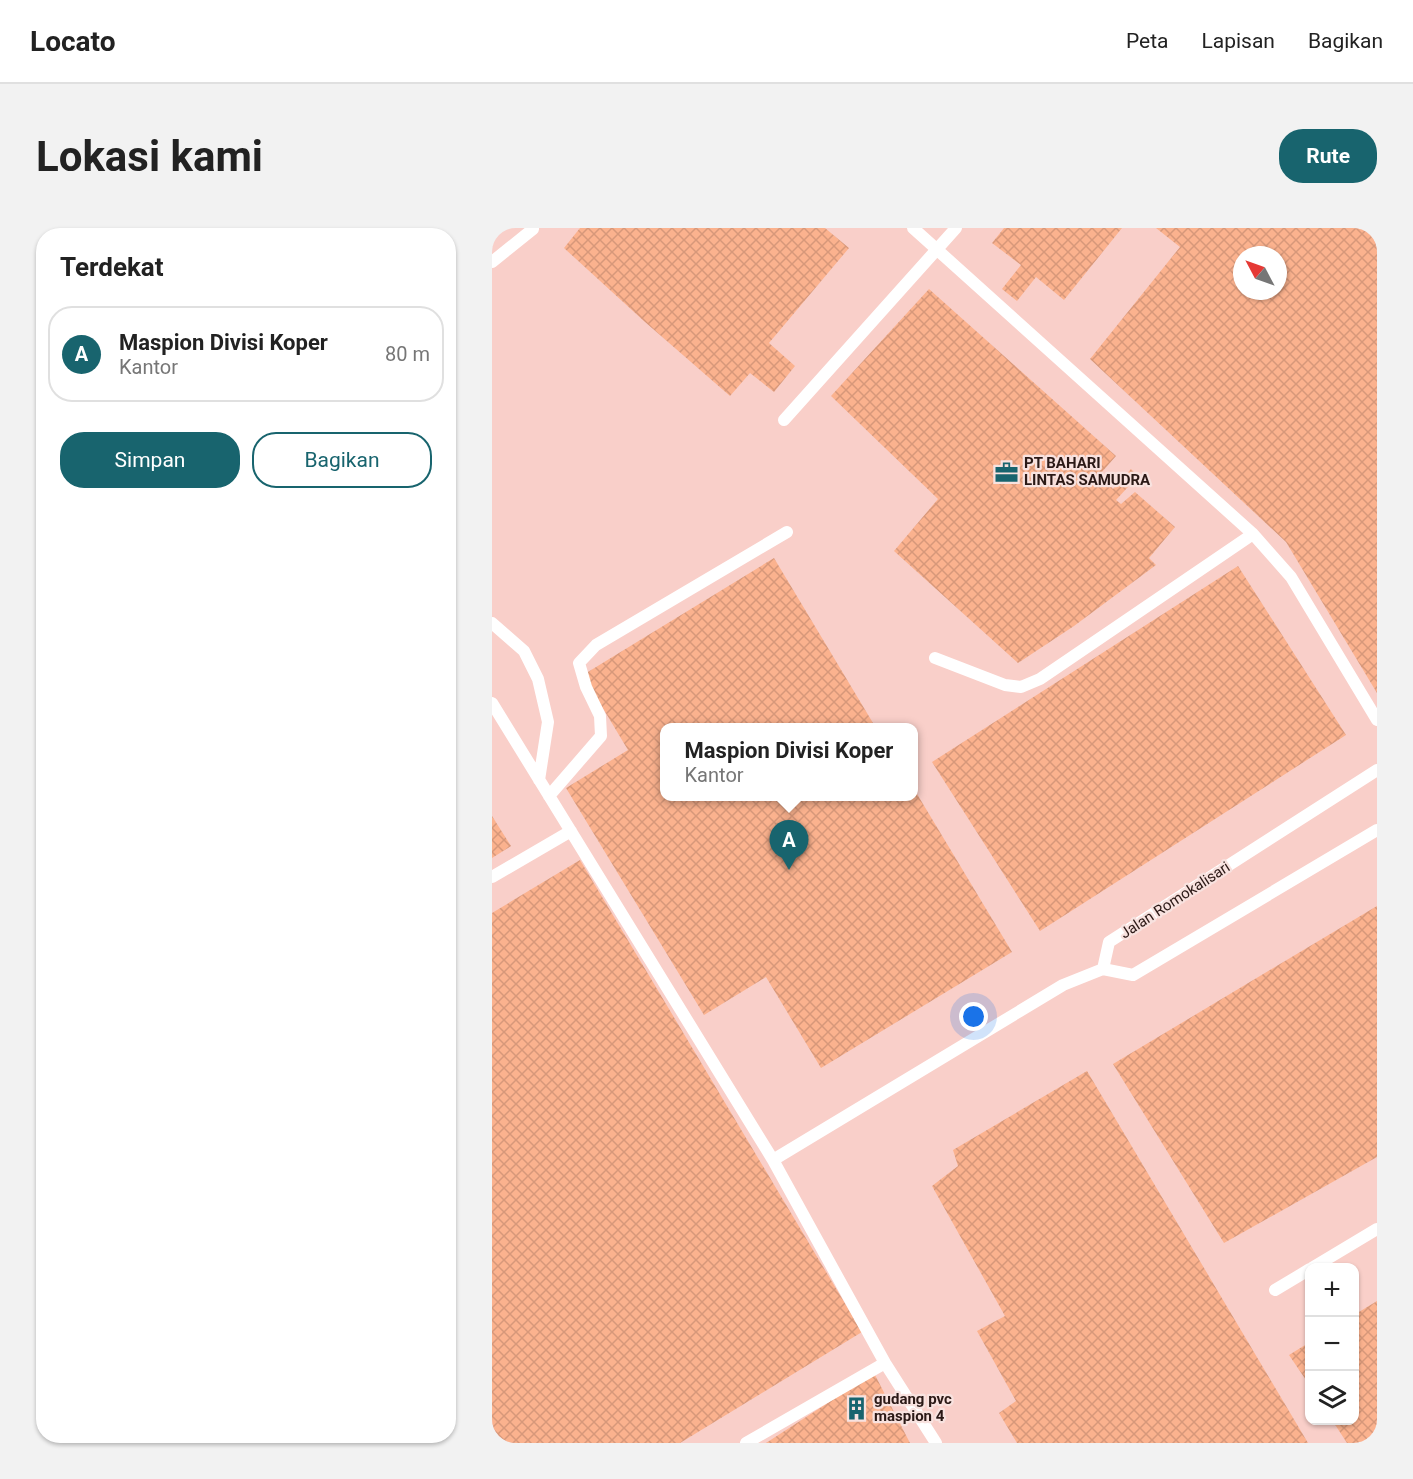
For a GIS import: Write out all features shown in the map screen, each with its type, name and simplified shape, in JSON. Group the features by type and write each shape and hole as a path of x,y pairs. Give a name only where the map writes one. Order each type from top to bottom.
{"lane":[{"path":"913,228 1253,534 1291,577 1377,720"},
{"path":"784,420 956,228"},
{"path":"492,262 533,229"},
{"path":"549,796 601,736 600,716 586,687 579,663 596,645 787,532"},
{"path":"935,658 1005,685 1021,687 1040,679 1253,534"},
{"path":"492,623 524,651 538,679 548,722 539,780"},
{"path":"492,703 773,1160 885,1363 936,1443"},
{"name":"Jalan Romokalisari","path":"1103,969 1109,942 1377,770"},
{"path":"773,1160 1063,986 1103,969 1133,975 1377,830"},
{"path":"492,878 571,831"},
{"path":"1319,1263 1377,1229"},
{"path":"1275,1290 1305,1272"},
{"path":"746,1443 885,1363"}],"building":[{"path":"580,228 825,228 849,248 769,343 795,366 774,392 750,373 730,396 564,248"},
{"path":"1004,228 1122,228 1064,300 1036,277 1017,301 1002,289 1021,265 992,243"},
{"path":"1156,228 1377,228 1377,693 1286,542 1090,359 1180,247"},
{"name":"PT BAHARI LINTAS SAMUDRA","path":"929,289 1116,456 1094,481 1100,486 1105,481 1113,489 1131,469 1138,476 1116,500 1121,504 1135,492 1175,527 1149,558 1156,565 1074,626 1018,663 894,551 938,499 831,396"},
{"path":"774,558 873,723 660,723 660,801 918,801 918,796 1012,952 821,1068 766,977 704,1015 566,788 628,750 583,675"},
{"path":"1238,566 1346,735 1040,931 932,762"},
{"path":"492,816 511,846 492,858"},
{"path":"580,860 862,1332 680,1443 492,1443 492,913"},
{"path":"1377,906 1377,1157 1224,1243 1113,1064"},
{"path":"1087,1071 1308,1443 1017,1443 999,1413 1016,1401 977,1331 1005,1316 932,1186 958,1166 953,1150"},
{"path":"1377,1301 1377,1435 1364,1443 1347,1443 1335,1425 1359,1425 1359,1312"},
{"path":"1305,1345 1305,1379 1289,1355"},
{"name":"gudang pvc maspion 4","path":"874,1373 910,1443 766,1443"}],"place":[{"name":"PT BAHARI LINTAS SAMUDRA","path":"1006,472"},
{"name":"Maspion Divisi Koper","path":"789,870"},
{"name":"gudang pvc maspion 4","path":"856,1408"}]}
